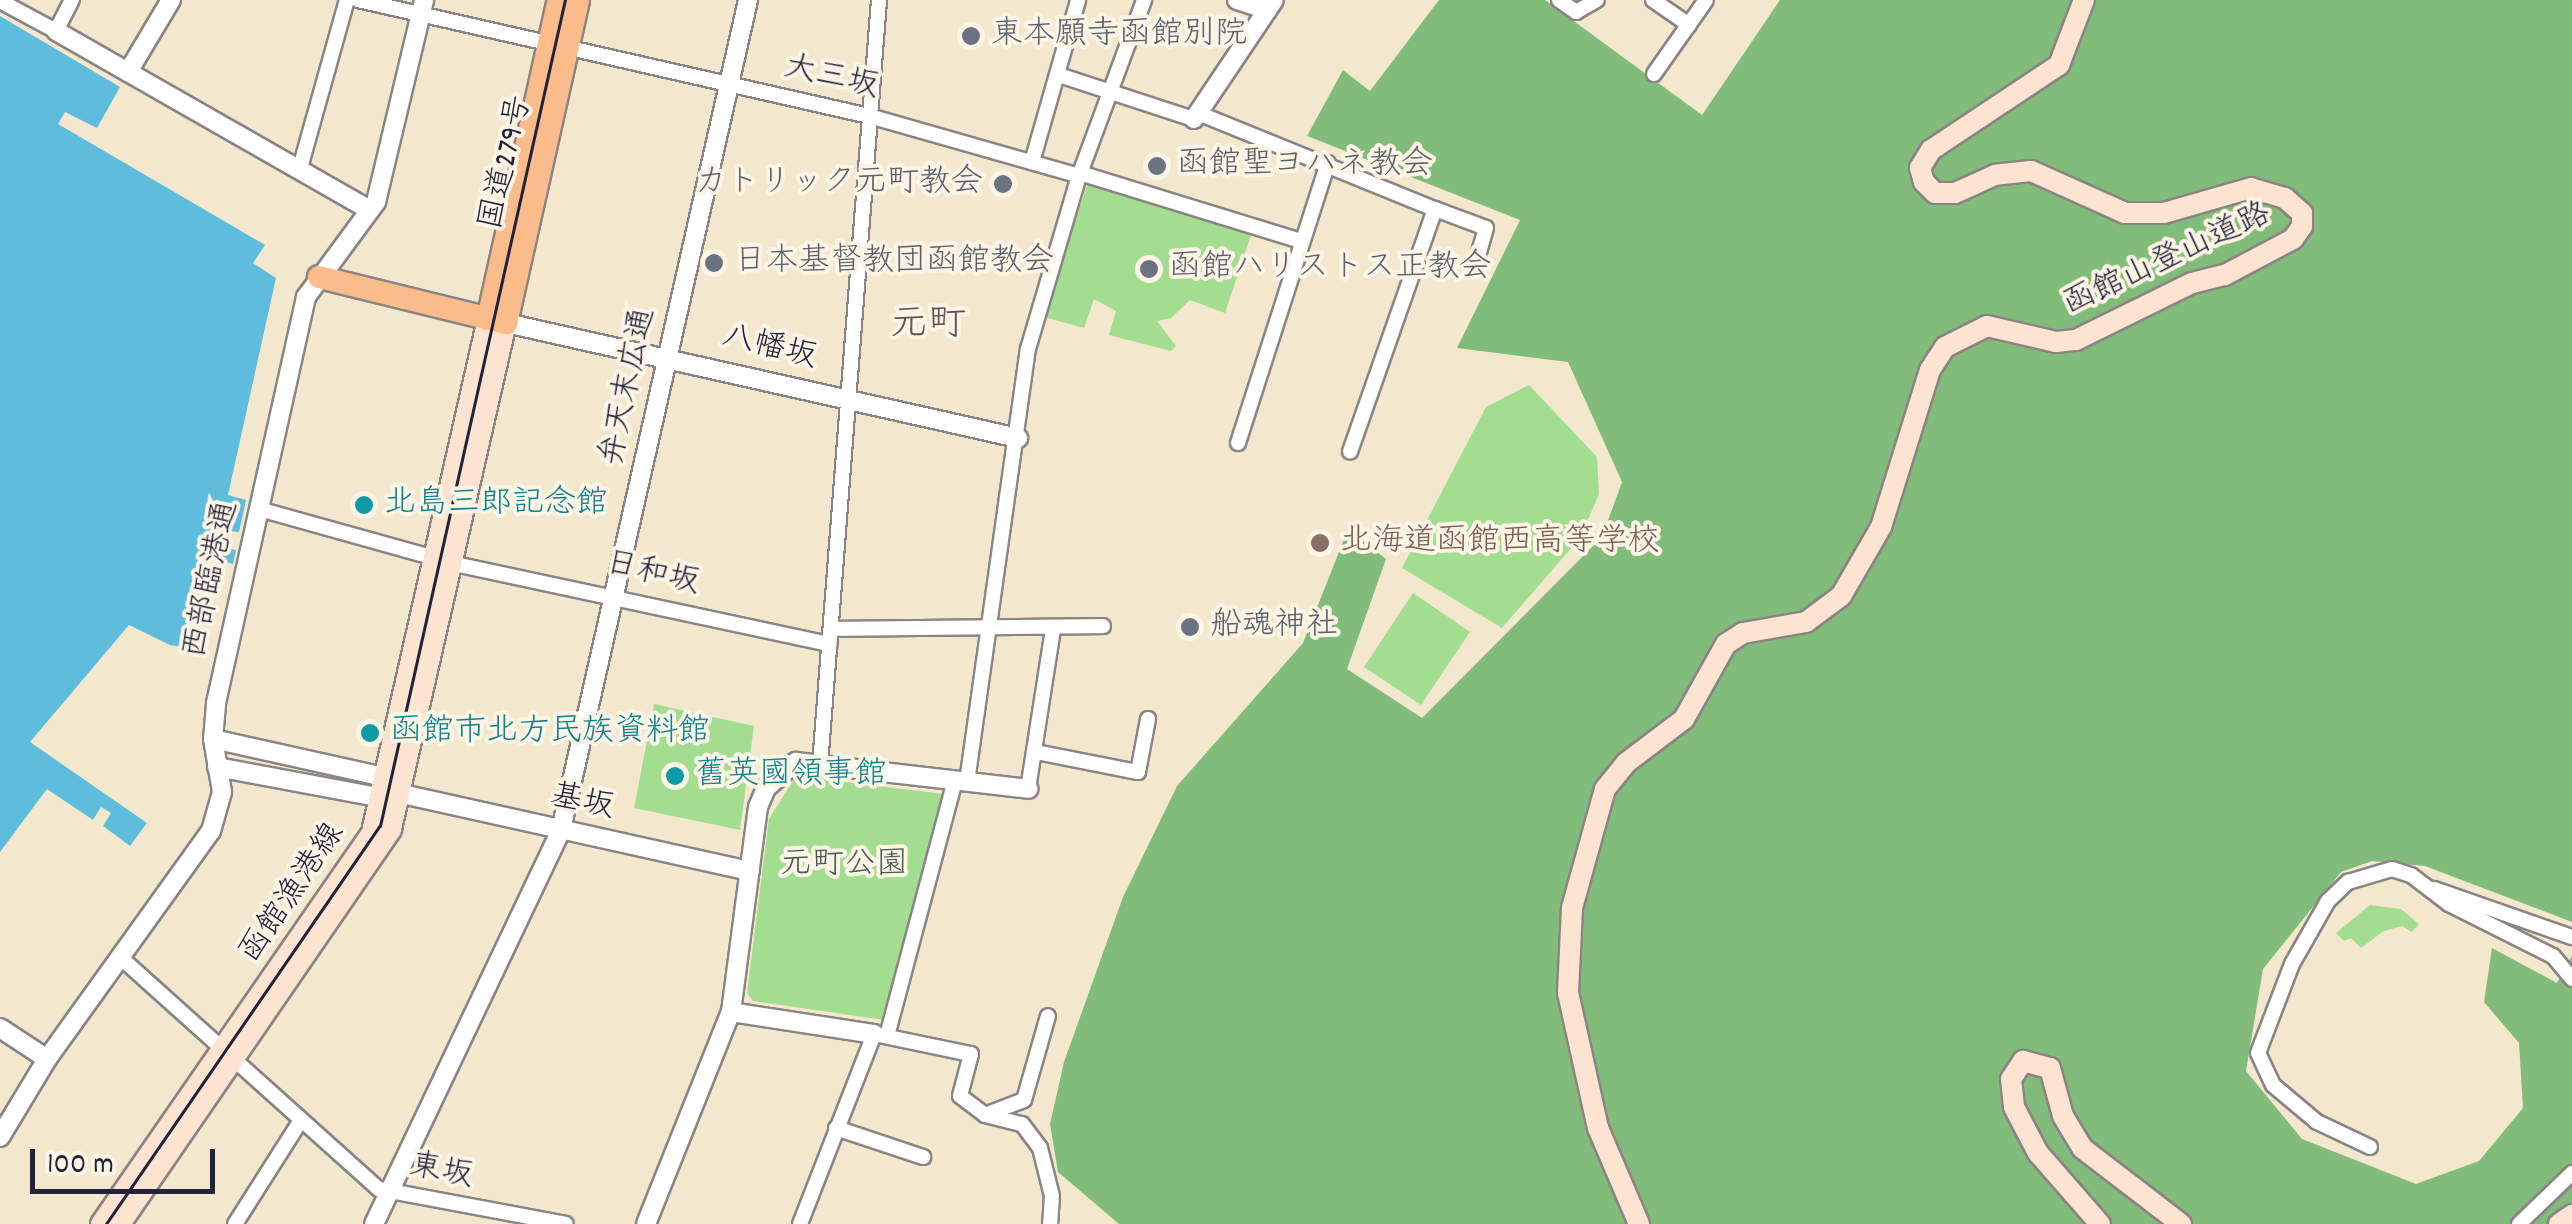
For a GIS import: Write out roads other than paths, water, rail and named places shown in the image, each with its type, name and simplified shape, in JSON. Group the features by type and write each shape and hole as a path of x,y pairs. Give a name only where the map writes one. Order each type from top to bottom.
{"highway":[{"name":"国道279号","path":"558,46 559,0"},
{"name":"国道279号","path":"497,321 558,46 578,0"},
{"path":"318,277 497,321"}],"main road":[{"name":"函館山登山道路","path":"1639,1224 1598,1128 1568,993 1572,908 1605,789 1626,763 1684,719 1726,644 1743,633 1806,622 1841,596 1880,526 1930,370 1945,348 1987,326 2076,340 2192,284 2224,275 2293,240 2302,226 2302,212 2285,198 2251,188 2164,213 2125,214 2032,171 1995,175 1956,193 1936,193 1924,182 1920,168 1931,150 2059,65 2084,0"},
{"name":"函館漁港線","path":"100,1224 382,848 402,794 497,321"},
{"name":"函館漁港線","path":"120,1224 367,843 449,561"},
{"path":"2100,1224 2038,1153 2014,1107 2011,1079 2024,1061 2050,1068 2063,1116 2082,1148 2181,1224"},
{"path":"2560,1224 2572,1215"}],"street":[{"path":"47,26 72,0"},
{"path":"128,72 171,0"},
{"path":"300,168 348,0"},
{"name":"大三坂","path":"358,0 423,8 558,46 870,116 1301,240"},
{"name":"弁天末広通","path":"374,1224 560,830 748,0"},
{"path":"820,765 879,0"},
{"path":"1032,162 1078,0"},
{"path":"800,1224 836,1128 881,1035 961,781 990,629 1028,349 1080,174 1144,0"},
{"path":"1196,116 1270,5 1237,0"},
{"path":"1559,0 1576,12 1598,0"},
{"path":"1653,0 1689,24"},
{"path":"1654,74 1706,0"},
{"path":"0,1 370,210"},
{"name":"西部臨港通","path":"0,1137 47,1059 211,830 222,792 213,739 258,510 306,297 370,210 423,8"},
{"path":"1059,76 1196,116 1328,163 1486,228 1476,263"},
{"path":"1238,443 1328,163"},
{"path":"1350,452 1434,209"},
{"name":"八幡坂","path":"497,321 667,355 1018,438"},
{"name":"日和坂","path":"258,510 449,561 831,637 1103,626"},
{"path":"646,1224 731,1012 766,788 785,766 820,765 1028,789 1053,630"},
{"path":"1036,752 1138,772 1148,719"},
{"path":"213,739 386,778 402,794 380,802 218,767"},
{"name":"基坂","path":"402,794 750,871"},
{"path":"2370,1148 2316,1122 2273,1085 2258,1053 2262,1031 2328,901 2348,882 2392,869 2433,889 2572,938"},
{"path":"2433,889 2449,904 2553,956 2572,979"},
{"name":"東坂","path":"120,957 301,1120 390,1192 566,1224"},
{"path":"731,1012 881,1035 971,1054 960,1096 984,1115 1022,1124 1040,1148 1052,1196 1050,1224"},
{"path":"984,1115 1024,1100 1048,1016"},
{"path":"0,1028 47,1059"},
{"path":"235,1224 301,1120"},
{"path":"836,1128 923,1158"},
{"path":"2519,1224 2572,1172"}],"water":[{"path":"0,16 120,87 97,128 65,112 58,124 265,245 253,263 276,278 228,495 246,500 239,532 228,531 225,548 236,550 233,564 206,556 195,600 206,603 203,616 189,614 186,631 197,635 195,649 170,645 129,625 30,742 147,823 130,846 103,826 111,813 101,807 93,820 47,789 0,852"}],"tram line":[{"path":"106,1224 380,826 565,0"}],"place":[{"name":"東本願寺函館別院","path":"971,36"},
{"name":"函館聖ヨハネ教会","path":"1157,166"},
{"name":"カトリック元町教会","path":"1003,184"},
{"name":"日本基督教団函館教会","path":"714,263"},
{"name":"函館ハリストス正教会","path":"1149,269"},
{"name":"北島三郎記念館","path":"364,505"},
{"name":"北海道函館西高等学校","path":"1320,543"},
{"name":"船魂神社","path":"1190,627"},
{"name":"函館市北方民族資料館","path":"370,733"},
{"name":"舊英國領事館","path":"675,776"}],"district":[{"name":"元町","path":"928,327"}],"park label":[{"name":"元町公園","path":"844,866"}]}
